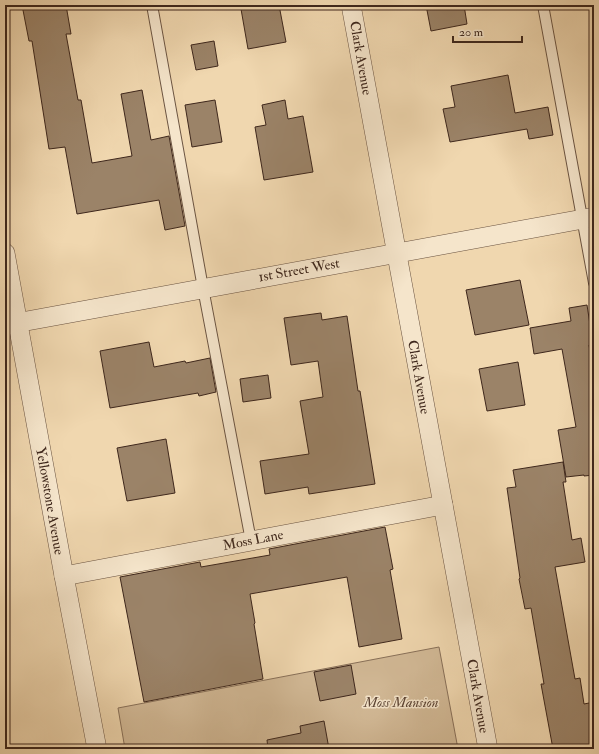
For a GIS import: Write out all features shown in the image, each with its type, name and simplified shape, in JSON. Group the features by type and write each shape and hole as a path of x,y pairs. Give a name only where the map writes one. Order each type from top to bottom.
{"street":[{"name":"Clark Avenue","path":"351,5 488,749"},
{"name":"1st Street West","path":"11,323 588,218"},
{"name":"Yellowstone Avenue","path":"5,254 11,323 64,576 97,749"},
{"name":"Moss Lane","path":"64,576 443,505"}],"lane":[{"path":"152,5 203,288 251,541"},
{"path":"543,5 588,218 594,283"}],"green space":[{"name":"Moss Mansion","path":"439,647 458,749 125,749 118,708"}],"building":[{"path":"22,5 66,5 71,34 66,34 78,100 81,100 92,163 132,156 121,94 142,90 151,140 169,136 185,226 165,230 159,200 77,214 65,147 49,149 32,41 29,41"},
{"path":"266,5 279,5 286,42 248,49 241,9"},
{"path":"426,5 464,5 467,24 431,31"},
{"path":"214,41 218,66 196,70 191,45"},
{"path":"508,75 515,113 548,107 553,135 529,139 527,129 450,142 443,109 455,107 451,86"},
{"path":"215,100 222,142 192,147 185,105"},
{"path":"285,100 288,119 303,116 313,172 264,180 255,127 266,125 262,105"},
{"path":"520,280 529,325 475,335 466,290"},
{"path":"587,305 593,344 589,345 594,374 594,475 566,477 558,430 576,427 562,349 534,354 530,328 571,321 569,308"},
{"path":"321,313 322,320 347,316 358,391 360,391 375,484 309,494 308,487 265,494 260,461 309,454 300,401 323,397 318,361 291,365 284,318"},
{"path":"149,342 154,367 210,358 216,392 199,396 198,393 110,408 100,351"},
{"path":"518,362 525,405 487,411 479,369"},
{"path":"268,375 271,398 243,402 240,379"},
{"path":"166,439 175,493 127,501 117,448"},
{"path":"563,462 566,482 563,482 572,540 581,538 585,562 555,567 575,679 580,678 584,704 594,702 594,749 553,749 541,684 544,684 531,608 525,609 519,579 507,488 516,487 513,470"},
{"path":"385,527 393,569 390,570 402,639 359,647 347,577 250,594 263,679 144,702 120,577 200,562 201,567 270,555 269,549"},
{"path":"351,665 356,694 320,701 314,672"},
{"path":"324,721 329,749 268,749 267,740 301,733 300,726"}]}
